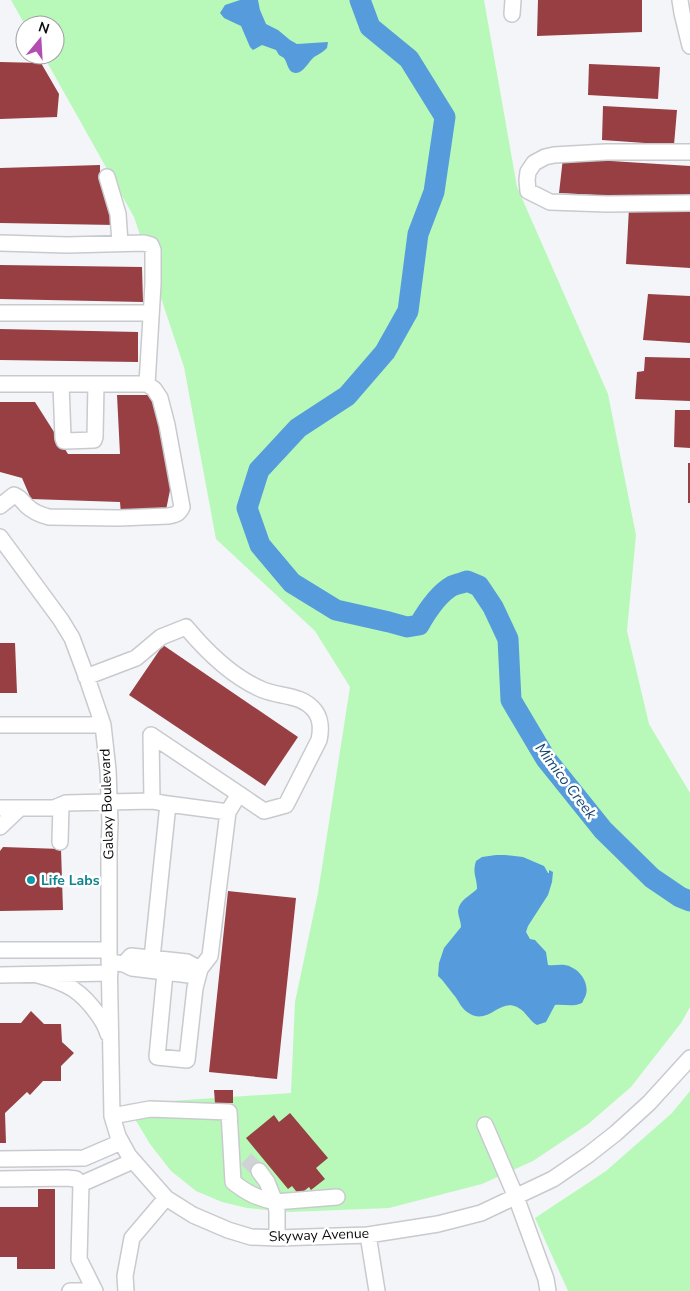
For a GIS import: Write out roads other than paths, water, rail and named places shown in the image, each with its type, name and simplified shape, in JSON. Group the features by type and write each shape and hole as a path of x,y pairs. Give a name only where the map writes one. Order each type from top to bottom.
{"street":[{"path":"680,0 690,46"},
{"path":"690,152 606,152 554,155 534,163 528,172 526,180 528,191 550,202 690,204"},
{"path":"107,177 118,214 120,243"},
{"path":"0,243 66,245 151,244 153,250 153,284 147,384"},
{"path":"0,313 151,313"},
{"path":"0,384 147,384 154,389 160,398 167,425 182,507 180,512 175,515 119,518 49,517 38,514 28,508 18,496 14,495 0,506"},
{"path":"61,384 63,438 66,442 94,440 96,384"},
{"name":"Galaxy Boulevard","path":"0,537 72,638 103,725 110,802 113,962"},
{"path":"86,676 136,658 161,637 186,627 200,644 240,678 263,690 294,697 305,702 316,711 321,729 320,740 286,805 264,811 151,735 152,801"},
{"path":"0,725 103,725"},
{"path":"165,973 156,1057 187,1060 195,988 200,969 210,956 228,812 239,794"},
{"path":"0,808 54,808 66,803 152,801 228,812"},
{"path":"152,958 168,804"},
{"path":"60,842 61,805"},
{"path":"0,827 20,808"},
{"path":"0,950 113,962 132,968 165,973 189,975 200,969"},
{"path":"0,975 38,976 113,962 131,956 187,962 200,969"},
{"name":"Skyway Avenue","path":"113,962 110,1049 112,1116 121,1142 133,1161 166,1198 194,1216 251,1237 368,1235 438,1224 481,1213 553,1179 588,1155 649,1103 690,1058"},
{"path":"38,976 58,981 77,991 91,1004 106,1027 110,1049"},
{"path":"112,1116 150,1109 229,1112 233,1182 245,1192 275,1202 337,1197"},
{"path":"485,1125 516,1197 546,1279 548,1291"},
{"path":"0,1159 84,1158 121,1142"},
{"path":"231,1151 246,1159"},
{"path":"81,1184 133,1161"},
{"path":"259,1172 267,1182 275,1202 278,1238"},
{"path":"0,1179 67,1178 76,1179 81,1184 79,1259 95,1291 70,1291"},
{"path":"126,1291 125,1276 132,1238 166,1198"},
{"path":"368,1235 377,1291"}],"water":[{"path":"240,0 258,0 266,24 297,44 328,42 327,48 314,57 302,71 292,72 289,70 284,58 276,50 262,45 253,50 241,26 224,18 220,13 225,5"},
{"path":"496,855 523,857 544,866 548,873 549,870 553,872 548,895 526,932 530,939 535,940 546,952 548,965 562,965 575,969 582,976 586,985 586,995 582,1003 555,1005 546,1022 537,1025 520,1009 511,1005 487,1015 474,1016 465,1010 438,976 439,963 444,948 461,927 458,913 459,907 477,889 476,861 482,857"}],"waterway":[{"name":"Mimico Creek","path":"360,0 370,27 409,59 445,117 434,192 418,234 408,311 385,352 347,396 298,428 259,470 247,508 260,545 292,583 336,610 407,627 419,625 438,598 452,586 467,581 479,586 493,607 508,639 511,700 546,759 603,830 652,878 680,897 690,901"}],"tunnel":[{"path":"246,1159 259,1171"}],"place":[{"name":"Life Labs","path":"31,880"}]}
